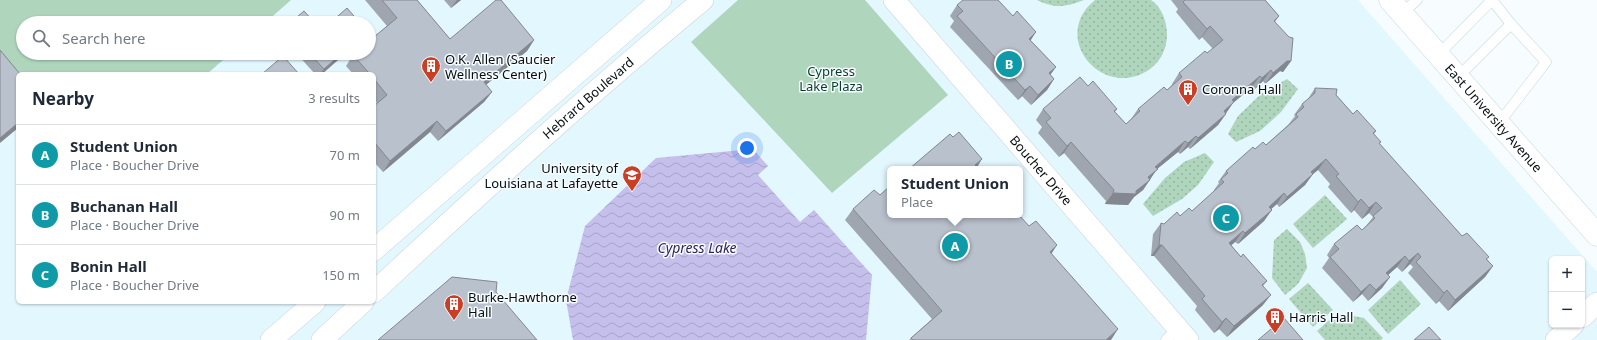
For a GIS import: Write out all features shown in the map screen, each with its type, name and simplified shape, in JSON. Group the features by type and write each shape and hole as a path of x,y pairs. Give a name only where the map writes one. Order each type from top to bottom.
{"main road":[{"name":"East University Avenue","path":"1403,4 1439,54 1458,77 1597,234"}],"street":[{"name":"Hebrard Boulevard","path":"376,248 661,0"},
{"name":"Hebrard Boulevard","path":"376,290 476,197 620,69 703,0"},
{"name":"Boucher Drive","path":"894,0 1177,336"},
{"path":"460,175 476,197"},
{"path":"1585,314 1597,303"},
{"path":"272,340 313,304"},
{"path":"322,340 361,304"},
{"path":"1556,340 1570,328"}],"lane":[{"path":"1439,54 1492,0 1511,24 1546,62 1499,123"},
{"path":"1458,77 1511,24"}],"shaded area":[{"name":"University of Louisiana at Lafayette","path":"0,0 1358,0 1583,256 1549,256 1549,328 1585,328 1585,258 1597,272 1597,340 0,340"}],"green space":[{"path":"0,0 291,0 273,16 16,16 16,60 223,60 209,72 16,73 0,61"},
{"name":"Cypress Lake Plaza","path":"738,0 865,0 948,95 832,193 691,42"},
{"path":"1037,0 1084,0 1072,4 1055,6"},
{"path":"1095,0 1151,0 1155,3 1165,20 1167,40 1163,54 1154,66 1134,77 1118,78 1104,73 1091,65 1082,53 1078,39 1079,24 1086,9"},
{"path":"1287,79 1298,89 1281,112 1260,131 1236,142 1228,134 1238,116 1261,94"},
{"path":"1205,153 1214,162 1198,185 1182,199 1153,216 1143,204 1165,178 1184,162"},
{"path":"1325,195 1347,219 1313,248 1293,224"},
{"path":"1287,229 1300,242 1305,254 1307,268 1298,284 1285,295 1272,278 1274,240"},
{"path":"1400,280 1421,304 1388,334 1368,310"},
{"path":"1308,283 1333,310 1313,327 1289,299"},
{"path":"1343,314 1364,318 1383,338 1381,340 1325,340 1317,331 1328,321"}],"water":[{"name":"Cypress Lake","path":"753,149 768,166 758,175 800,222 814,210 872,275 866,340 573,340 566,300 585,226 656,158"}],"building":[{"name":"O.K. Allen (Saucier Wellness Center)","path":"382,0 417,0 450,39 496,0 501,0 534,40 484,82 492,92 446,131 437,121 390,161 376,144 376,104 387,95 376,81 376,72 368,72 357,60 376,60 376,35 397,18"},
{"path":"963,0 998,0 1013,16 1017,11 1036,32 1029,39 1056,67 1049,73 1054,79 1038,95 1030,86 1025,90 957,16 963,11 957,5"},
{"name":"Coronna Hall","path":"1185,0 1265,0 1279,16 1274,21 1289,37 1293,38 1291,61 1287,61 1273,73 1271,70 1262,78 1260,76 1232,100 1234,102 1224,111 1226,114 1198,138 1196,136 1188,143 1185,141 1155,167 1158,169 1148,177 1150,180 1136,191 1136,194 1113,193 1114,190 1071,142 1067,146 1046,122 1051,118 1043,109 1080,77 1088,86 1093,81 1117,109 1114,111 1126,124 1140,111 1138,109 1164,87 1167,90 1182,77 1179,73 1205,51 1207,53 1223,40 1210,26 1207,29 1183,2"},
{"path":"347,8 354,16 338,16"},
{"path":"304,11 309,16 298,16"},
{"path":"0,50 18,72 16,72 16,125 0,138"},
{"path":"278,60 287,60 297,72 264,72"},
{"path":"316,60 334,60 324,69"},
{"path":"1315,88 1337,89 1336,95 1353,114 1357,110 1376,131 1373,133 1381,142 1379,143 1462,236 1467,233 1489,257 1486,259 1493,266 1455,300 1447,290 1444,293 1416,262 1421,257 1418,253 1409,261 1405,256 1386,273 1390,277 1376,290 1370,284 1361,292 1330,257 1339,249 1334,244 1357,225 1362,230 1375,218 1373,216 1382,208 1376,202 1369,208 1361,199 1358,202 1336,176 1339,174 1326,159 1311,172 1313,174 1287,197 1284,193 1269,207 1272,210 1245,233 1243,231 1229,243 1241,257 1243,254 1267,281 1262,285 1271,295 1234,326 1226,318 1222,322 1202,299 1205,296 1162,245 1159,245 1161,223 1164,224 1177,212 1180,216 1189,208 1192,211 1224,182 1221,179 1228,173 1226,171 1253,147 1255,149 1263,142 1266,145 1298,117 1296,114 1304,107 1302,104 1315,93"},
{"path":"959,132 982,159 975,165 976,166 913,166 950,134 953,137"},
{"path":"887,189 887,218 1022,218 1029,226 1036,221 1057,245 1050,252 1118,329 1106,340 913,340 911,338 942,311 853,209 874,190 880,195"},
{"name":"Burke-Hawthorne Hall","path":"452,277 497,282 496,292 537,340 378,340"},
{"path":"1284,318 1303,340 1258,340"},
{"path":"1429,327 1441,340 1414,340"}],"place":[{"name":"Buchanan Hall","path":"1009,64"},
{"name":"O.K. Allen (Saucier Wellness Center)","path":"431,83"},
{"name":"Coronna Hall","path":"1188,106"},
{"name":"University of Louisiana at Lafayette","path":"632,192"},
{"name":"Bonin Hall","path":"1226,218"},
{"name":"Student Union","path":"955,246"},
{"name":"Burke-Hawthorne Hall","path":"454,321"},
{"name":"Harris Hall","path":"1275,334"}]}
